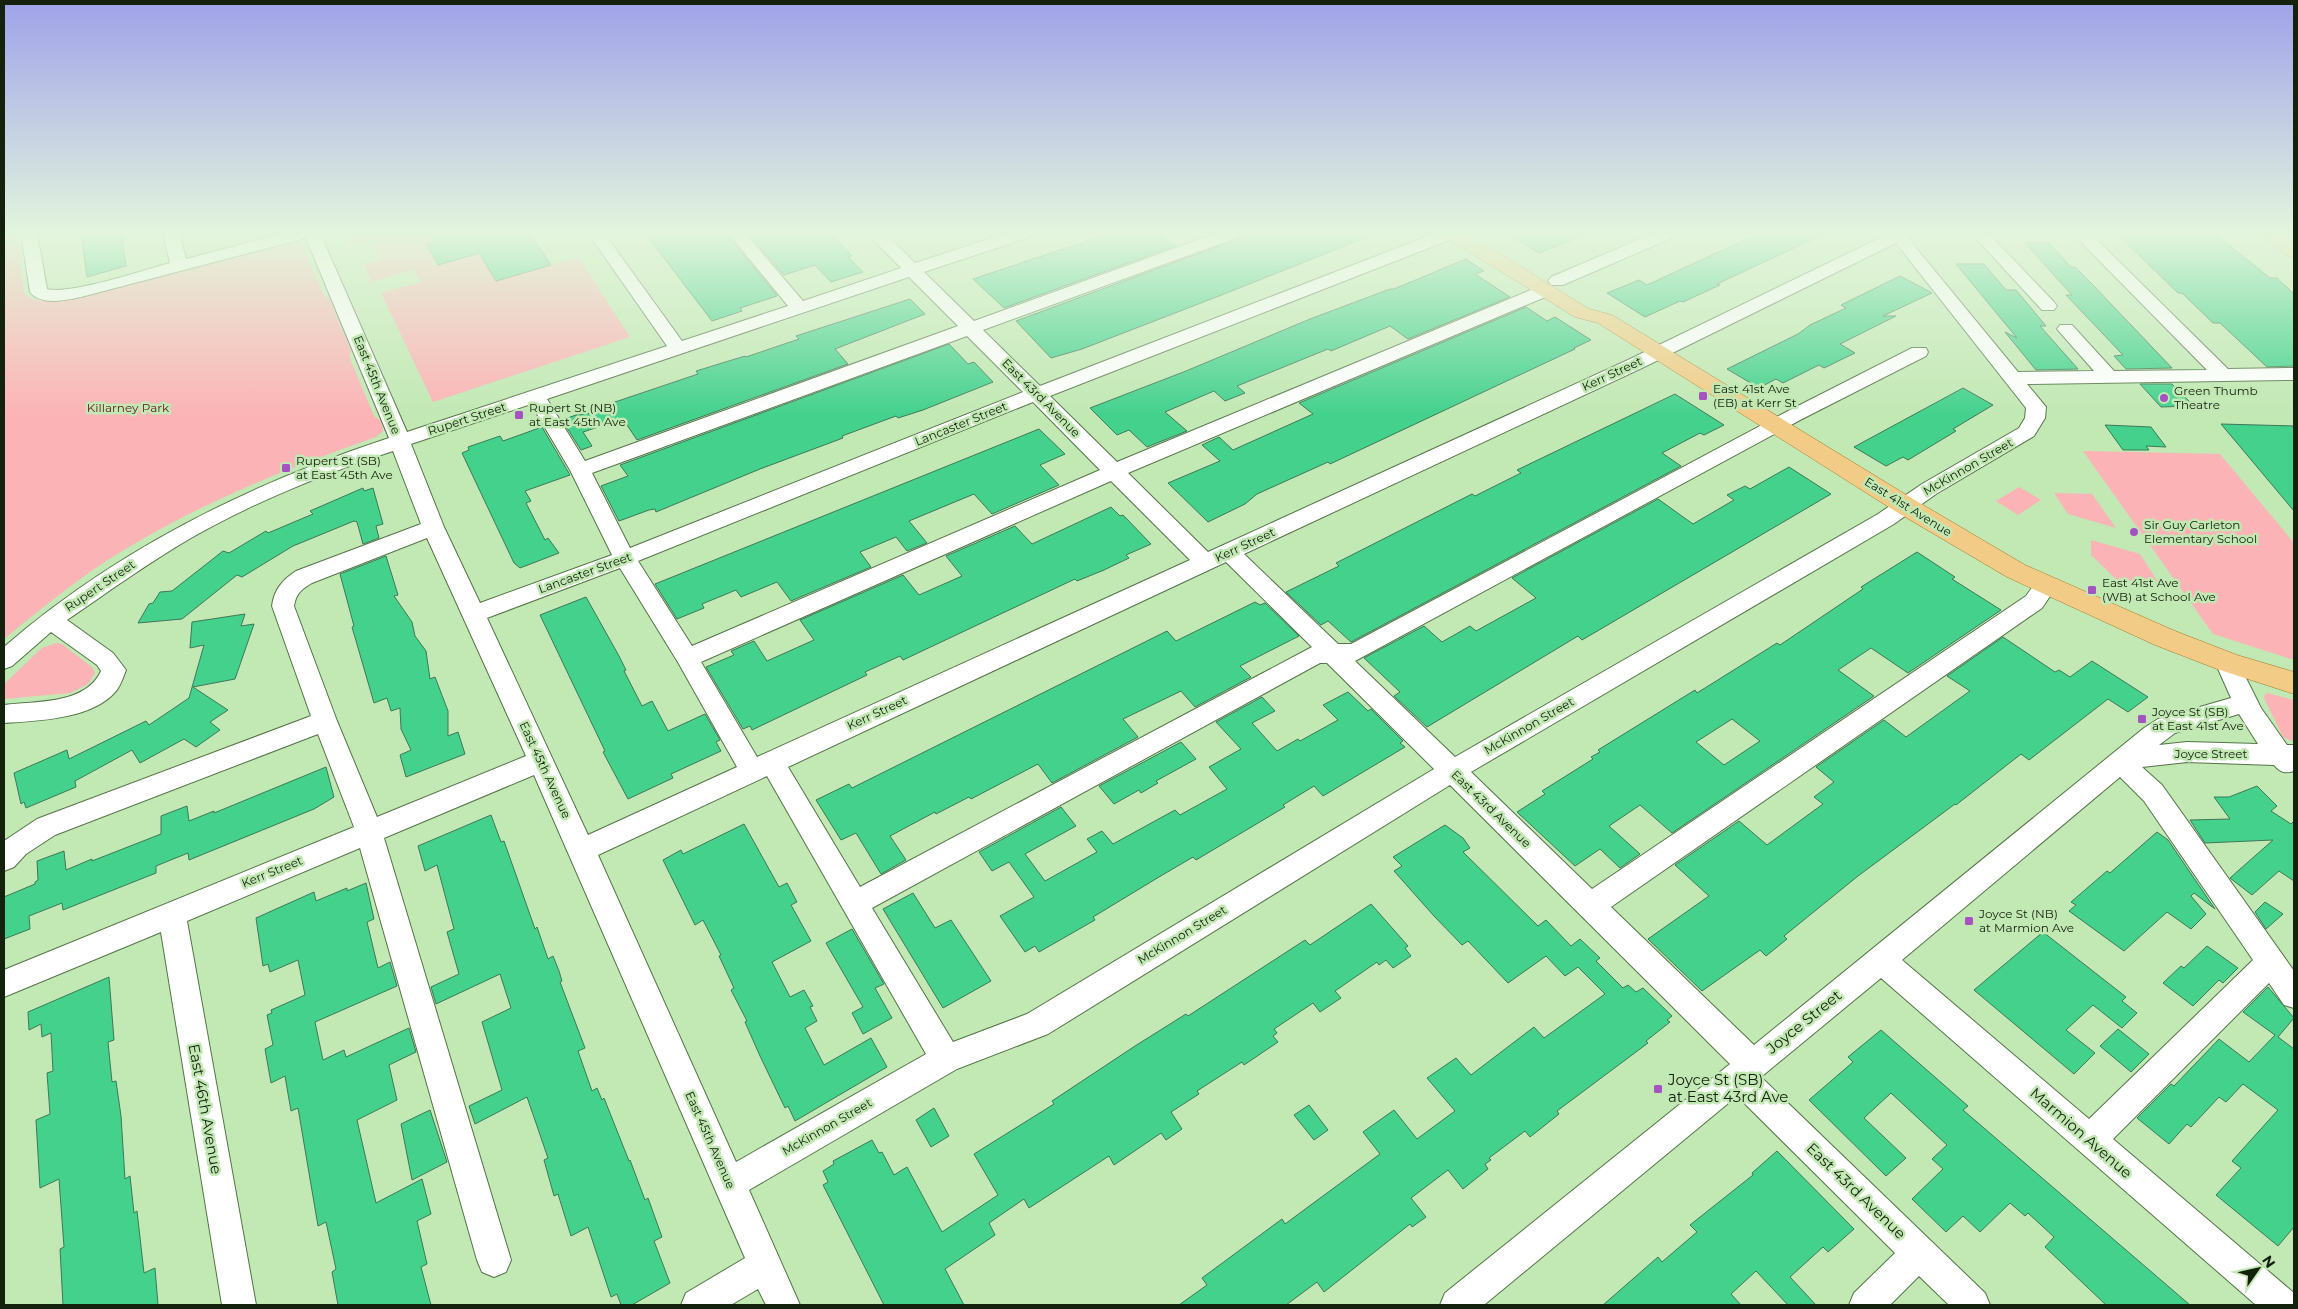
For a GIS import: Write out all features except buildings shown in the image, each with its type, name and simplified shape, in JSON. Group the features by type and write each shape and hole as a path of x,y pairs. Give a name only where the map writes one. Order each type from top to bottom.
{"main road":[{"name":"East 41st Avenue","path":"1560,294 1582,313 1605,319 1981,552 2046,586 2165,638 2227,662"},
{"path":"2227,662 2294,683"}],"street":[{"path":"46,294 53,296 67,294"},
{"name":"East 45th Avenue","path":"338,294 395,425 433,527 582,850 783,1305"},
{"path":"640,294 679,349"},
{"path":"787,294 799,308"},
{"name":"Rupert Street","path":"4,660 50,620 138,560 225,512 306,474 841,294"},
{"name":"East 43rd Avenue","path":"936,294 1206,563"},
{"path":"580,470 1065,294"},
{"name":"Lancaster Street","path":"472,615 625,558 1294,294"},
{"path":"688,658 1115,471 1531,294"},
{"name":"Kerr Street","path":"582,850 761,766 1230,553 1659,352 1778,294"},
{"path":"1945,294 2014,378 2294,374"},
{"path":"2037,294 2048,306"},
{"path":"2142,294 2223,375"},
{"path":"2066,329 2110,378"},
{"path":"855,902 1316,655 1355,652 1776,425 1919,352"},
{"name":"McKinnon Street","path":"730,1183 946,1058 1037,1024 1452,771 1886,519 1904,505 2027,432 2035,418 2036,406 2014,378"},
{"path":"536,396 580,470 625,558 688,658 855,902 946,1058"},
{"path":"433,527 304,577 293,584 284,594 283,606 325,721 369,832 494,1260"},
{"name":"East 43rd Avenue","path":"1230,553 1590,906 1920,1252 1973,1305"},
{"path":"1590,906 2034,602 2046,586"},
{"path":"4,714 60,707 85,701 97,694 112,678 114,670 105,659 50,620"},
{"path":"2227,662 2244,703 2258,728 2290,760"},
{"name":"Joyce Street","path":"1457,1305 1881,960 2153,734 2167,726 2244,703"},
{"path":"4,859 16,846 46,827 325,721"},
{"name":"Joyce Street","path":"2124,760 2187,752 2290,760"},
{"path":"2124,760 2153,793 2294,995"},
{"name":"Kerr Street","path":"4,984 172,912 541,761"},
{"name":"East 46th Avenue","path":"172,912 239,1305"},
{"name":"Marmion Avenue","path":"1881,960 2282,1305"},
{"path":"2090,1140 2270,962"},
{"path":"1866,1305 1920,1252"},
{"path":"698,1305 765,1266"}],"green space":[{"name":"Killarney Park","path":"4,294 25,294 36,300 44,301 58,301 84,294 323,294 329,298 351,351 349,356 374,416 381,421 383,431 376,437 267,478 161,529 94,569 4,639"},
{"path":"382,294 602,294 630,337 433,402"},
{"path":"2083,451 2220,454 2294,543 2294,660 2213,634"},
{"path":"2019,487 2041,500 2018,515 1996,501"},
{"path":"2054,493 2092,494 2116,528 2068,514"},
{"path":"2091,540 2140,554 2158,582 2117,580 2091,555"},
{"path":"56,643 62,644 93,668 95,673 88,684 70,693 4,699 4,684 42,648"},
{"path":"2267,693 2294,700 2294,742 2283,737 2265,700 2264,696"}],"place":[{"name":"East 41st Ave (EB) at Kerr St","path":"1703,396"},
{"name":"Green Thumb Theatre","path":"2164,398"},
{"name":"Rupert St (NB) at East 45th Ave","path":"519,415"},
{"name":"Rupert St (SB) at East 45th Ave","path":"286,468"},
{"name":"Sir Guy Carleton Elementary School","path":"2134,532"},
{"name":"East 41st Ave (WB) at School Ave","path":"2092,590"},
{"name":"Joyce St (SB) at East 41st Ave","path":"2142,719"},
{"name":"Joyce St (NB) at Marmion Ave","path":"1969,921"},
{"name":"Joyce St (SB) at East 43rd Ave","path":"1658,1089"}]}
